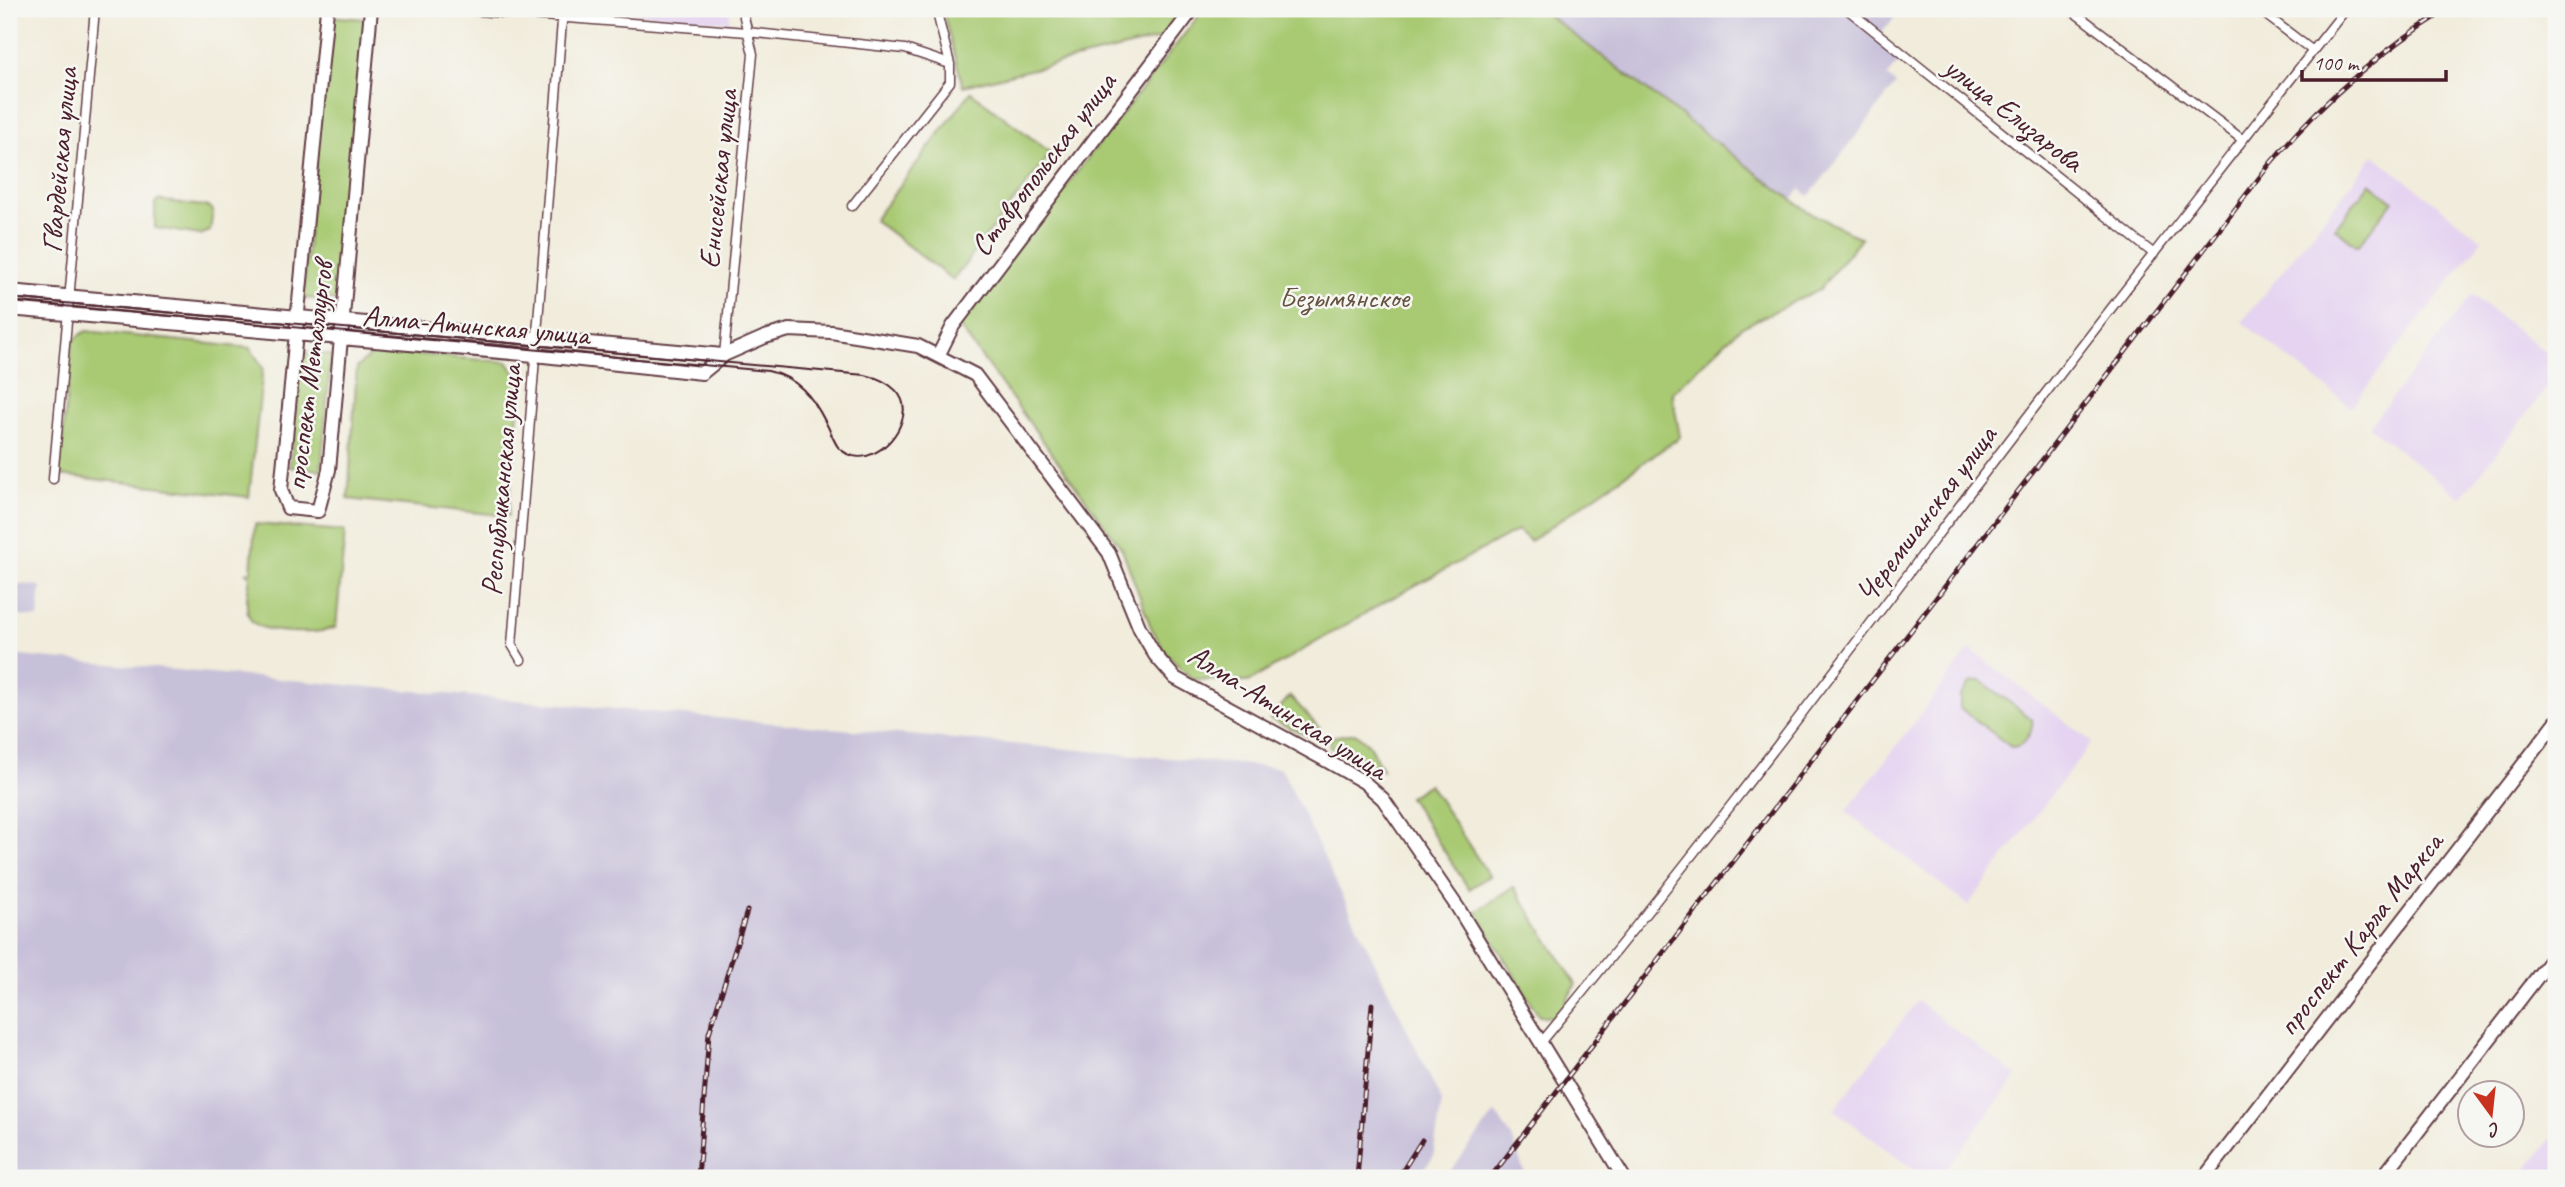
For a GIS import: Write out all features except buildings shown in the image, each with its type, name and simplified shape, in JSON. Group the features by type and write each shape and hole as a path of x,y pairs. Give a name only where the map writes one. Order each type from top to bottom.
{"street":[{"name":"Гвардейская улица","path":"53,479 95,9"},
{"name":"проспект Металлургов","path":"327,9 281,490 288,508 318,511 329,470 371,9"},
{"path":"452,9 747,32 905,50 950,64"},
{"name":"Республиканская улица","path":"521,660 512,645 563,9"},
{"name":"Енисейская улица","path":"723,355 753,54 742,9"},
{"path":"852,206 950,82 950,64 936,9"},
{"name":"Ставропольская улица","path":"939,354 953,326 1193,9"},
{"name":"улица Елизарова","path":"1847,9 2154,254"},
{"path":"2070,9 2243,140"},
{"path":"2258,9 2313,51"},
{"name":"Черемшанская улица","path":"1540,1044 1617,953 1824,687 1930,544 2346,9"},
{"name":"Алма-Атинская улица","path":"9,291 723,355"},
{"name":"Алма-Атинская улица","path":"9,309 534,355 702,373 723,355 789,330 843,334 918,346 939,354 975,375 1076,506 1109,553 1145,638 1175,678 1364,782 1383,799 1458,908 1624,1178"},
{"name":"проспект Карла Маркса","path":"2204,1178 2556,722"},
{"path":"2382,1178 2556,953"}],"shaded area":[{"path":"594,9 730,9 729,22"},
{"path":"1540,9 1902,9 1876,39 1901,59 1887,77 1896,84 1849,145 1809,196 1800,189 1792,200"},
{"path":"2374,155 2482,240 2351,407 2242,322"},
{"path":"2472,295 2556,360 2556,376 2461,498 2369,427"},
{"path":"9,583 41,586 38,618 9,615"},
{"path":"1970,649 2092,742 1968,905 1846,812"},
{"path":"9,655 1281,768 1442,1102 1433,1157 1417,1178 9,1178"},
{"path":"1917,1001 2017,1076 1939,1178 1925,1178 1834,1110"},
{"path":"1495,1113 1512,1137 1526,1178 1445,1178"},
{"path":"2556,1134 2556,1178 2520,1178"}],"green space":[{"path":"942,9 1185,9 1163,38 963,86"},
{"name":"Безымянское","path":"1204,9 1540,9 1807,211 1861,238 1820,289 1740,328 1672,393 1680,437 1530,541 1518,530 1390,599 1248,682 1192,679 1165,652 1151,627 1122,549 958,325"},
{"path":"327,16 365,19 340,301 303,298"},
{"path":"971,92 1051,153 953,280 874,220"},
{"path":"2370,183 2393,201 2358,246 2335,228"},
{"path":"158,200 210,207 213,211 210,231 200,235 155,228 155,203"},
{"path":"86,331 250,348 263,368 249,497 59,475 72,341"},
{"path":"376,351 507,362 521,381 508,516 348,499 357,367"},
{"path":"302,352 331,355 321,470 290,467"},
{"path":"255,524 345,531 336,627 318,631 278,631 266,629 251,620 247,604 250,576 246,573 251,571"},
{"path":"1981,681 2032,719 2030,734 2024,742 2011,747 1960,708 1960,697 1971,682"},
{"path":"1290,696 1320,729 1308,736 1270,719"},
{"path":"1355,733 1369,745 1382,769 1329,747 1332,737"},
{"path":"1429,784 1489,876 1469,889 1409,797"},
{"path":"1514,887 1576,984 1564,1005 1552,1017 1539,1016 1476,912"}],"tram line":[{"path":"9,298 865,375 896,390 901,397 904,413 897,432 884,447 875,453 856,457 838,447 810,397 796,383 768,371 9,301"}],"railway":[{"path":"1490,1178 2269,165 2330,99 2375,60 2448,9"},
{"path":"698,1178 709,1033 747,911"},
{"path":"1357,1178 1372,1004"},
{"path":"1398,1178 1422,1140"}]}
